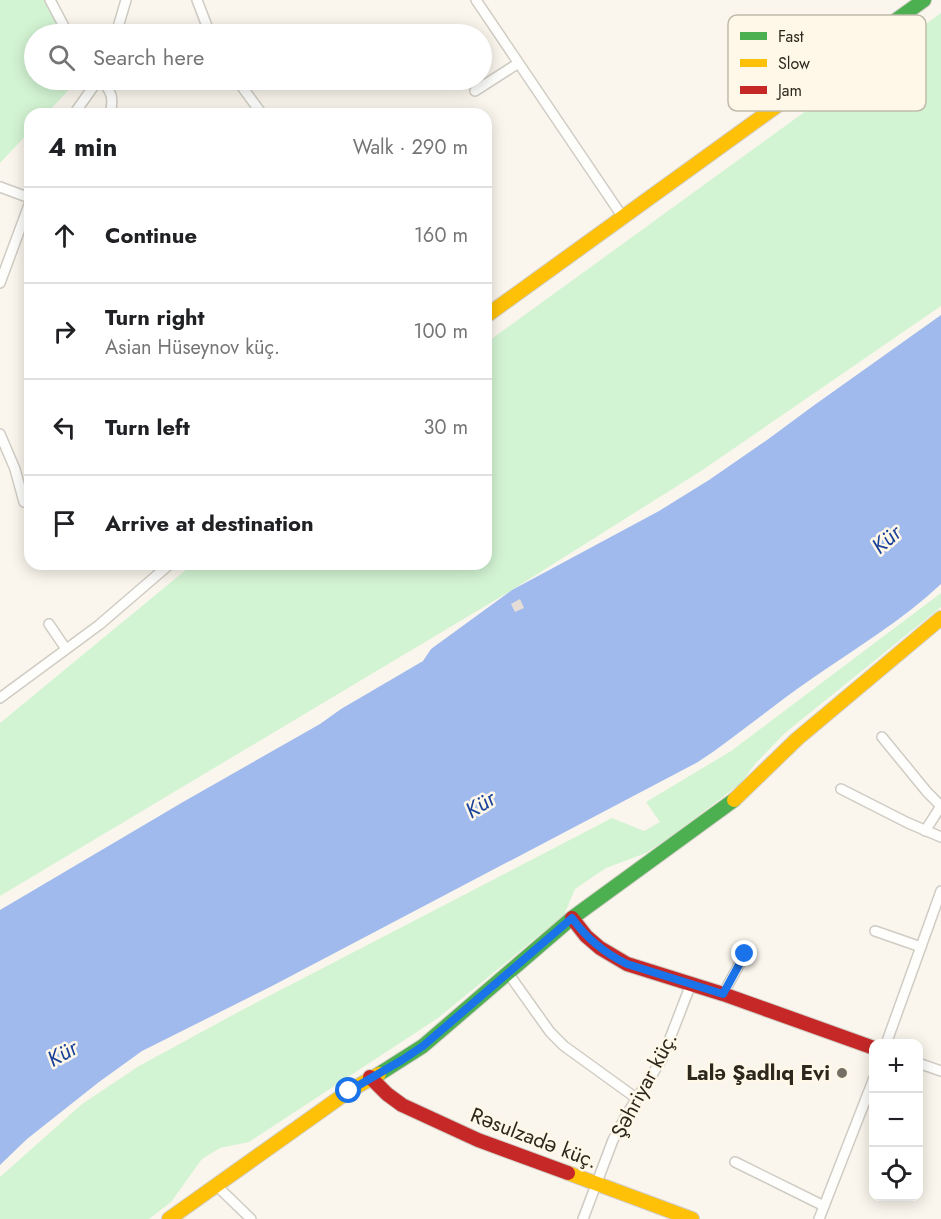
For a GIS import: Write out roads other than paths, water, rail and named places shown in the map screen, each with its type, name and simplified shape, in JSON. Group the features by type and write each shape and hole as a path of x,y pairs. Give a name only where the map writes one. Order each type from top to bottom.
{"street":[{"path":"50,0 63,24"},
{"path":"119,24 126,0"},
{"path":"197,0 206,24"},
{"path":"476,0 492,24"},
{"path":"903,15 924,0"},
{"path":"492,24 622,216"},
{"path":"492,80 518,64"},
{"path":"79,108 92,90"},
{"path":"110,90 114,100 112,108"},
{"path":"244,90 258,108"},
{"path":"492,312 769,111"},
{"path":"0,188 24,198"},
{"path":"0,283 24,217"},
{"path":"0,434 15,469 24,502"},
{"path":"0,698 99,625 163,570"},
{"path":"169,1219 370,1077 423,1046 572,918 741,795 797,739 941,618"},
{"path":"50,624 66,649"},
{"path":"882,737 941,806 926,831"},
{"path":"841,789 941,837"},
{"path":"888,1039 941,891"},
{"path":"572,918 586,936 627,964 723,994 869,1047"},
{"path":"875,931 921,947"},
{"path":"723,994 745,954"},
{"path":"508,973 550,1032 564,1046 636,1098"},
{"name":"Şəhriyar küç.","path":"583,1219 613,1140 636,1098 662,1059 691,984"},
{"path":"923,1065 941,1071"},
{"name":"Rəsulzadə küç.","path":"370,1077 402,1105 446,1126 692,1219"},
{"path":"819,1219 869,1088"},
{"path":"735,1162 824,1206"},
{"path":"216,1185 250,1219"}],"water":[{"name":"Kür","path":"941,315 941,584 894,622 698,762 272,986 142,1051 27,1139 0,1165 0,910 320,724 341,709 423,661 431,649 512,590 659,511 709,480"}],"place":[{"name":"Lalə Şadlıq Evi","path":"842,1073"}]}
